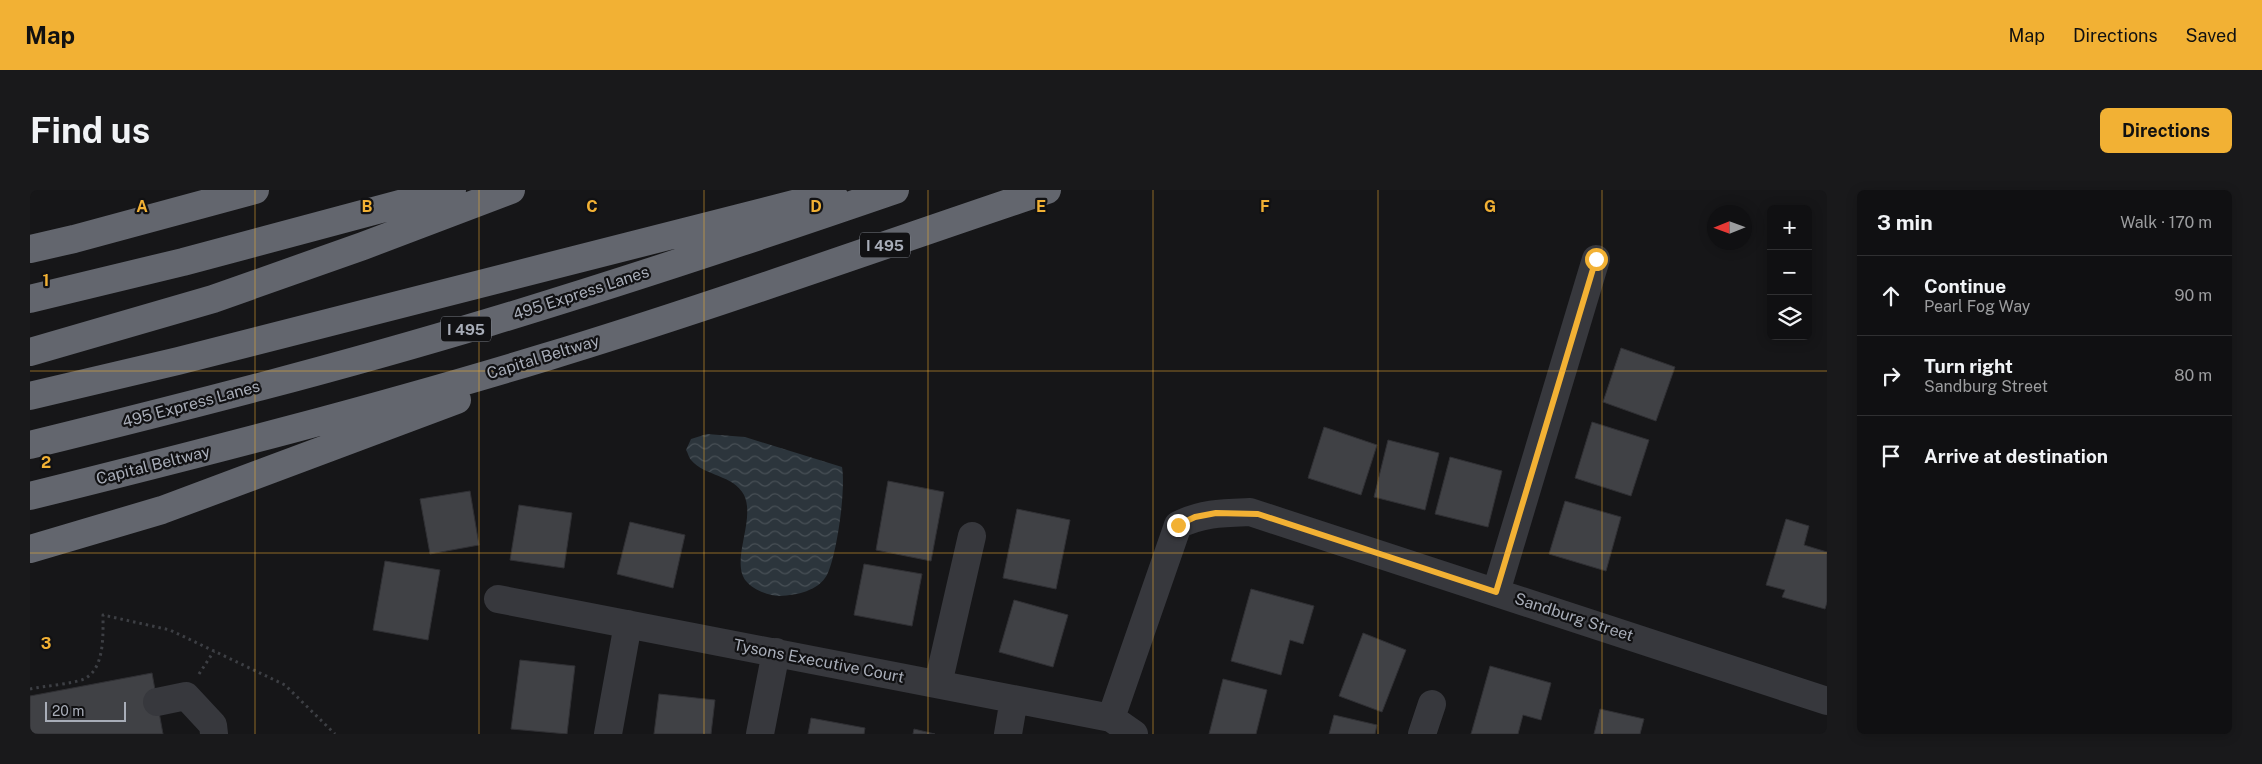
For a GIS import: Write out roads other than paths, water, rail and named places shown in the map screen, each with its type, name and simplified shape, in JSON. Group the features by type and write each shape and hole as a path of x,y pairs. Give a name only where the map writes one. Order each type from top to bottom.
{"highway":[{"path":"30,249 256,190"},
{"path":"30,299 183,262 452,190"},
{"path":"30,352 213,299 363,246 511,190"},
{"path":"30,396 178,361 848,190"},
{"name":"495 Express Lanes","path":"30,445 223,397 490,322 750,240 895,190"},
{"name":"Capital Beltway","path":"30,496 194,455 380,405 547,357 723,300 1047,190"},
{"path":"30,549 114,526 206,494 723,300"}],"street":[{"path":"1496,592 1596,259"},
{"name":"Sandburg Street","path":"1111,718 1178,525 1195,517 1216,513 1258,514 1827,701"},
{"path":"938,684 972,536"},
{"name":"Tysons Executive Court","path":"498,599 1111,718 1134,734"},
{"path":"608,734 628,624"},
{"path":"760,734 776,652"},
{"path":"157,702 186,696 213,730"},
{"path":"1008,734 1014,699"},
{"path":"1422,734 1432,704"}],"water":[{"path":"707,434 745,437 842,467 842,506 834,553 827,575 818,585 800,593 780,596 762,592 746,581 742,573 741,563 747,516 747,505 744,495 733,483 697,465 690,459 686,450 691,439"}]}
